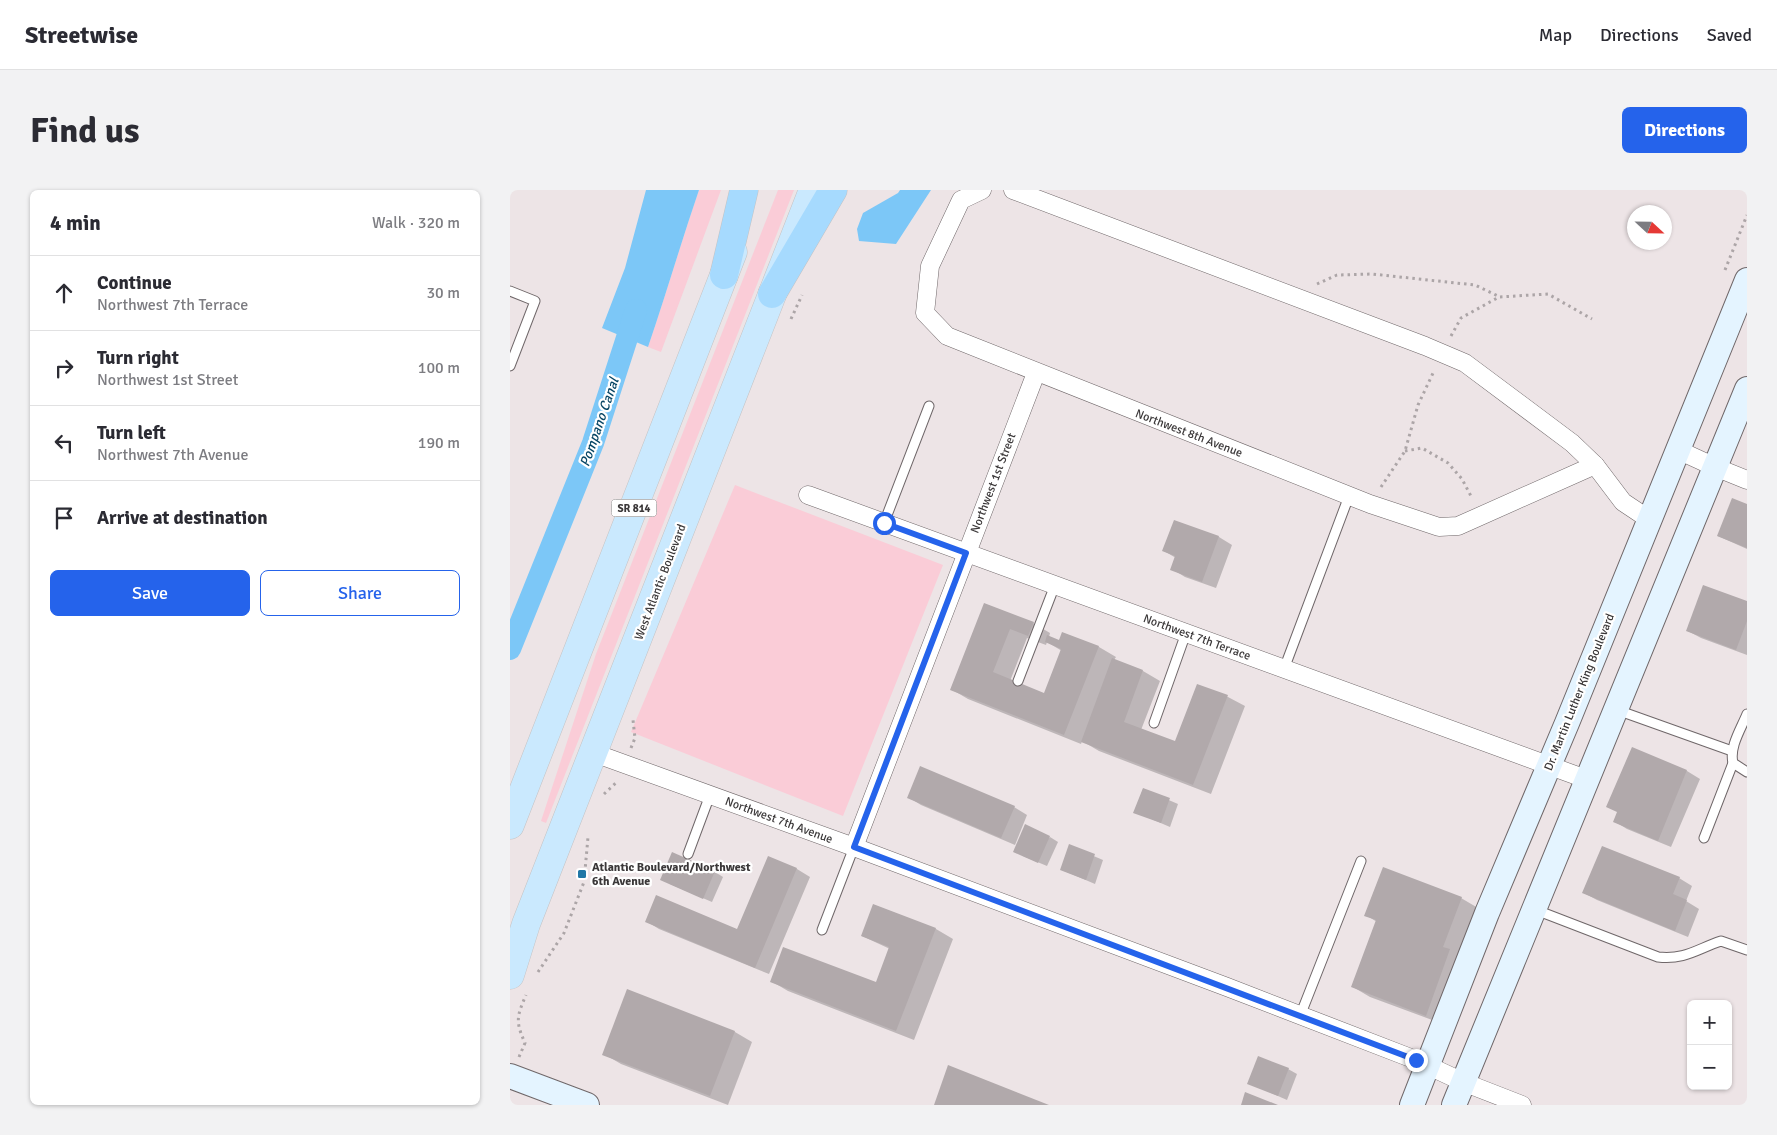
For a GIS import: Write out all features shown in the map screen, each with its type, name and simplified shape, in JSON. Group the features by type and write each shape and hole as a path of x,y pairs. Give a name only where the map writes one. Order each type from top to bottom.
{"highway":[{"path":"724,275 744,190"},
{"path":"772,294 833,190"}],"main road":[{"name":"SR 814","path":"510,825 757,190"},
{"name":"West Atlantic Boulevard","path":"519,983 526,924 813,190"},
{"name":"Dr. Martin Luther King Boulevard","path":"1412,1105 1487,913 1747,280"},
{"path":"1454,1105 1747,389"},
{"path":"511,1076 588,1105"}],"street":[{"name":"Northwest 8th Avenue","path":"982,190 961,200 930,266 925,313 947,336 1349,496 1439,527 1458,526 1595,465"},
{"path":"1013,190 1425,346 1465,363 1572,443 1595,465 1623,502 1650,520"},
{"name":"Northwest 1st Street","path":"854,847 1036,373"},
{"path":"1678,450 1747,480"},
{"name":"Northwest 7th Terrace","path":"808,495 1586,779"},
{"name":"Northwest 7th Avenue","path":"594,753 854,847 1300,1016 1427,1065 1463,1082 1522,1105"}],"lane":[{"path":"510,291 535,301 510,366"},
{"path":"884,523 929,406"},
{"path":"1284,669 1349,496"},
{"path":"1018,681 1055,585"},
{"path":"1154,723 1186,633"},
{"path":"1615,709 1732,751"},
{"path":"1704,838 1733,763 1732,751 1747,714"},
{"path":"1733,763 1747,772"},
{"path":"688,854 710,795"},
{"path":"822,930 854,847"},
{"path":"1300,1016 1361,861"},
{"path":"1534,908 1658,957 1672,959 1684,957 1721,941 1747,950"}],"path":[{"path":"1291,295 1338,275 1372,274 1475,285 1499,297"},
{"path":"787,327 804,292"},
{"path":"1405,451 1422,448 1448,463 1462,479 1483,515"},
{"path":"602,801 605,792 618,782 635,738 633,721 636,712"},
{"path":"537,974 564,934 584,882 588,836"},
{"path":"511,1076 525,1043 519,1030 517,1015 519,983"}],"shaded area":[{"path":"699,190 721,190 661,352 648,347"},
{"path":"778,190 794,190 546,823 541,821 596,654"},
{"path":"735,485 943,565 843,816 631,732"}],"water":[{"path":"646,190 699,190 648,347 602,328 625,268"},
{"path":"900,190 931,190 896,244 859,241 857,229 863,213"}],"building":[{"path":"1732,498 1747,504 1747,548 1717,536"},
{"path":"1174,520 1219,536 1202,582 1170,570 1175,556 1162,551"},
{"path":"1703,585 1747,601 1747,621 1736,650 1686,631"},
{"path":"984,603 1034,622 1028,636 1010,629 993,672 1044,693 1061,649 1045,642 1047,635 1059,640 1062,632 1099,646 1064,735 950,690"},
{"path":"1112,658 1143,670 1124,722 1175,741 1197,684 1228,695 1193,785 1081,742"},
{"path":"1632,747 1687,770 1658,841 1613,822 1617,812 1606,807"},
{"path":"920,766 1015,806 1001,838 907,798"},
{"path":"1143,788 1170,798 1161,823 1133,813"},
{"path":"1025,824 1050,836 1038,863 1013,852"},
{"path":"1069,844 1095,854 1086,880 1060,870"},
{"path":"1602,846 1680,877 1673,894 1687,900 1675,931 1582,893"},
{"path":"672,852 715,871 703,899 660,880"},
{"path":"768,856 797,868 755,968 645,922 656,895 737,929"},
{"path":"1383,867 1462,897 1443,947 1450,949 1426,1016 1351,987 1376,920 1364,916"},
{"path":"873,904 936,928 896,1031 770,982 783,947 876,982 889,947 861,936"},
{"path":"627,989 735,1031 710,1096 602,1055"},
{"path":"1258,1056 1289,1068 1278,1096 1247,1084"},
{"path":"948,1065 1049,1105 934,1105"},
{"path":"1245,1092 1278,1105 1241,1105"}],"waterway":[{"name":"Pompano Canal","path":"510,649 593,443 636,310"}],"place":[{"name":"Atlantic Boulevard/Northwest 6th Avenue","path":"582,874"}],"route":[{"path":"884,523 966,553 854,847 1416,1060"}]}
